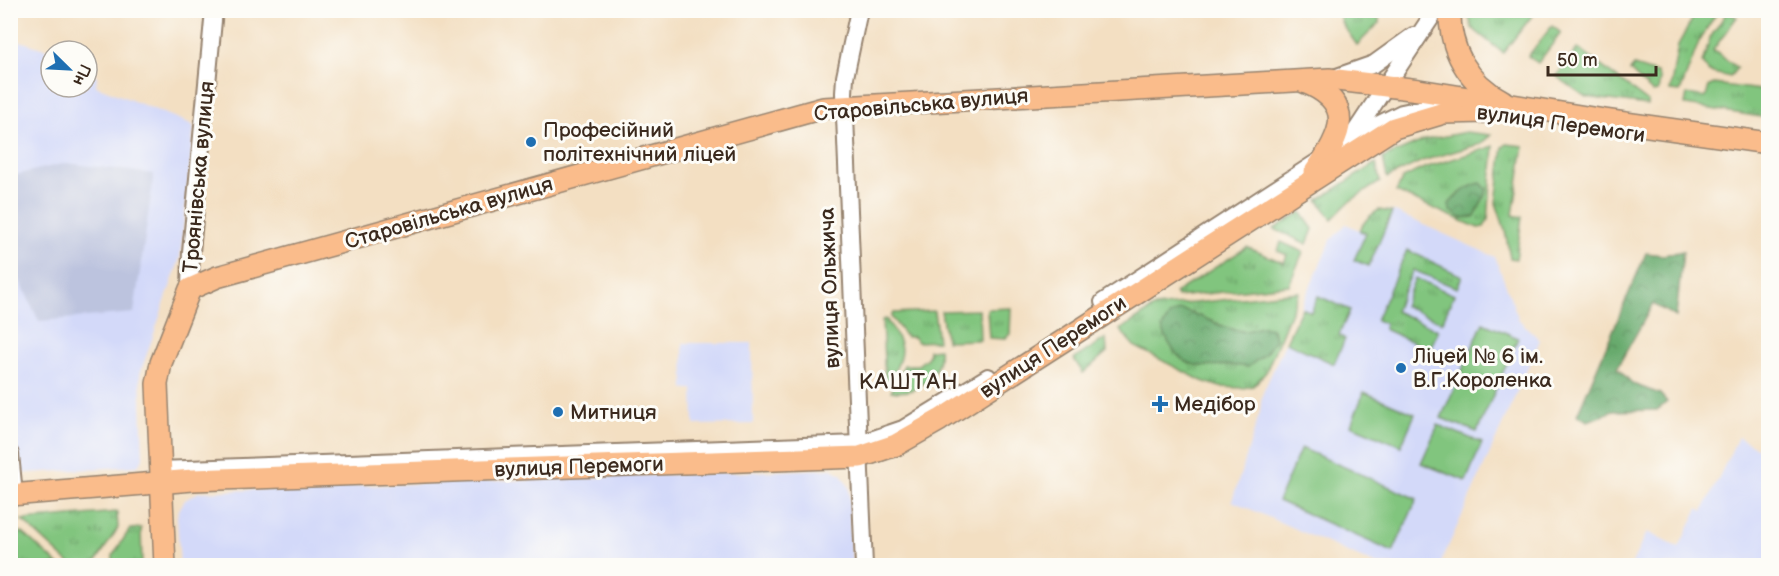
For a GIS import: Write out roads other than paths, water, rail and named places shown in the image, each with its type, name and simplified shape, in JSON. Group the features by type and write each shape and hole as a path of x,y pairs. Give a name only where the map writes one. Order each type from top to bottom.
{"main road":[{"path":"1440,11 1468,72 1490,93 1512,105"},
{"name":"Старовільська вулиця","path":"190,289 217,278 823,108 1329,79 1387,85 1487,101"},
{"path":"1300,80 1324,90 1336,102 1338,130 1326,157 1308,183"},
{"name":"вулиця Перемоги","path":"1487,101 1768,142"},
{"name":"вулиця Перемоги","path":"11,488 134,477 859,450 896,445 940,420 1394,128 1420,118 1467,111 1768,152"},
{"name":"Троянівська вулиця","path":"165,566 157,384 161,363 190,289"}],"street":[{"name":"Троянівська вулиця","path":"190,289 192,241 214,10"},
{"name":"вулиця Ольжича","path":"859,10 845,77 845,107 864,566"},
{"path":"1329,79 1365,69 1384,58 1412,37 1440,11"},
{"path":"1308,183 1349,141 1440,11"},
{"name":"вулиця Перемоги","path":"859,450 903,429 935,410 1349,141 1382,122 1421,107 1462,101 1487,101"},
{"path":"10,454 11,488"}],"place":[{"name":"Професійний політехнічний ліцей","path":"531,142"},
{"name":"Ліцей № 6 ім. В.Г.Короленка","path":"1401,368"},
{"name":"Медібор","path":"1160,404"},
{"name":"Митниця","path":"558,412"}],"district":[{"name":"КАШТАН","path":"909,382"}]}
